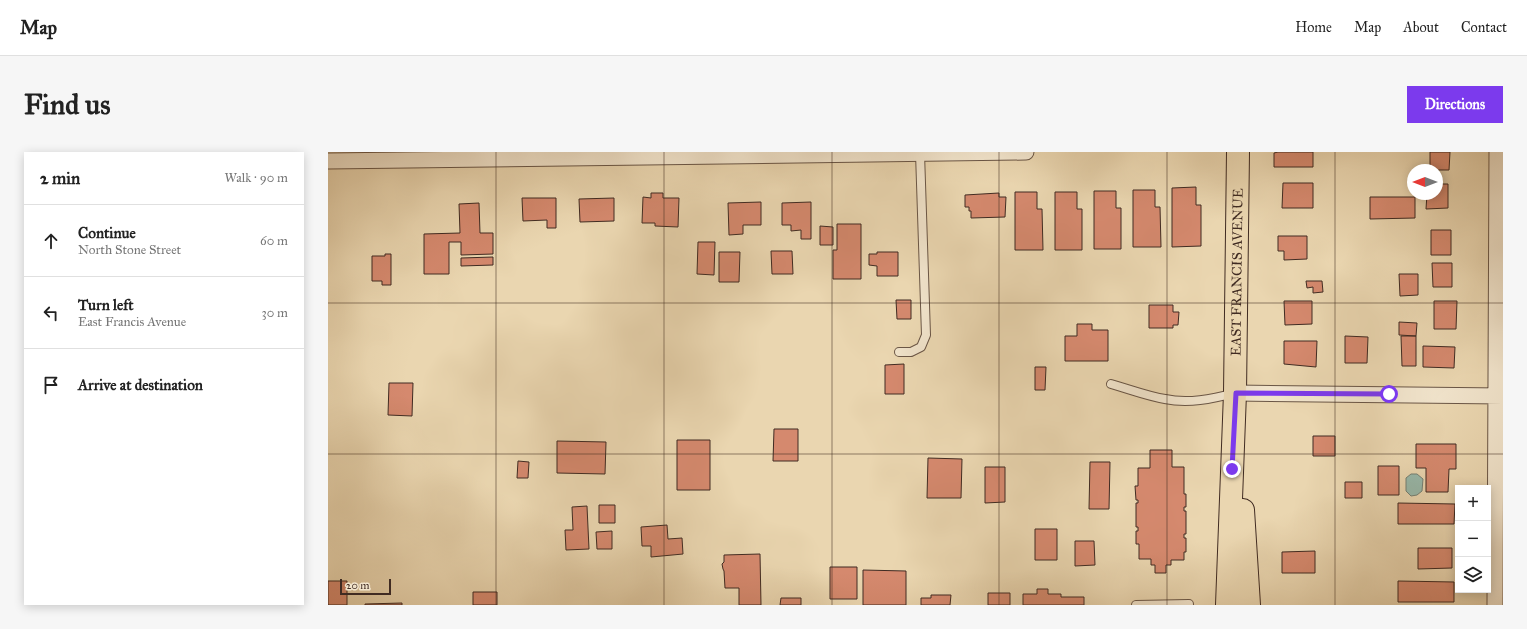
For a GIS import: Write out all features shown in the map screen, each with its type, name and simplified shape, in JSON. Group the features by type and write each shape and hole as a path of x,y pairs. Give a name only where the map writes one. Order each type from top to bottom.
{"main road":[{"name":"EAST FRANCIS AVENUE","path":"1227,605 1236,393 1238,152"},
{"name":"EAST FRANCIS AVENUE","path":"1236,393 1249,605"}],"street":[{"path":"328,160 658,154 1026,152"},
{"path":"1495,605 1499,396 1497,152"},
{"path":"1236,393 1499,396"}],"lane":[{"path":"899,352 912,352 922,347 926,335 920,153"},
{"path":"1111,384 1166,400 1191,401 1236,393"},
{"path":"1136,605 1189,604"}],"shaded area":[{"path":"1411,474 1417,474 1423,479 1422,491 1417,495 1411,496 1406,491 1406,478"}],"building":[{"path":"1313,152 1313,167 1274,167 1274,153"},
{"path":"1430,152 1450,152 1449,170 1443,170 1443,164 1430,164"},
{"path":"1283,183 1313,183 1313,208 1282,208"},
{"path":"1443,184 1448,184 1448,208 1426,209 1427,200 1443,200"},
{"path":"1196,187 1196,205 1201,205 1201,246 1172,247 1172,188"},
{"path":"1133,190 1155,190 1155,207 1160,207 1161,247 1133,247"},
{"path":"1094,191 1116,191 1116,208 1121,208 1121,249 1094,249"},
{"path":"1015,192 1037,192 1037,209 1042,209 1043,250 1015,250"},
{"path":"1055,192 1077,192 1077,209 1082,209 1082,250 1055,250"},
{"path":"651,193 663,193 663,198 679,198 678,227 655,226 655,223 642,223 643,197 651,198"},
{"path":"999,193 999,197 1006,197 1005,217 971,218 971,211 969,211 969,207 965,207 965,195"},
{"path":"1370,197 1407,197 1407,200 1415,200 1415,218 1370,219"},
{"path":"522,198 556,198 556,228 547,228 547,220 523,221"},
{"path":"614,198 614,221 580,222 579,199"},
{"path":"761,202 761,225 743,225 743,234 729,235 728,203"},
{"path":"811,202 811,239 801,239 801,230 791,231 791,225 782,225 782,203"},
{"path":"479,203 480,233 493,233 493,254 461,255 461,242 449,242 449,274 424,274 424,234 460,233 459,204"},
{"path":"837,224 861,224 861,279 833,279 833,250 837,250"},
{"path":"820,226 833,227 833,245 820,245"},
{"path":"1431,230 1451,230 1451,255 1431,255"},
{"path":"1278,236 1307,236 1307,259 1284,260 1284,251 1278,251"},
{"path":"698,242 715,242 714,275 697,274"},
{"path":"771,251 792,251 793,274 772,274"},
{"path":"719,252 740,252 739,282 719,282"},
{"path":"877,252 898,252 898,276 877,276 877,266 869,265 869,254 877,254"},
{"path":"385,254 391,254 391,285 382,285 382,281 372,281 372,256 385,256"},
{"path":"493,257 493,265 461,266 461,258"},
{"path":"1432,263 1452,263 1452,287 1433,287"},
{"path":"1399,274 1418,274 1418,295 1400,296"},
{"path":"1306,281 1322,281 1323,292 1313,293 1313,287 1307,288"},
{"path":"896,300 911,300 911,319 897,319"},
{"path":"1284,301 1312,301 1312,324 1285,325"},
{"path":"1434,301 1457,301 1456,329 1434,329"},
{"path":"1149,305 1173,305 1173,312 1179,312 1178,325 1173,325 1173,328 1149,328"},
{"path":"1399,322 1417,323 1416,336 1399,335"},
{"path":"1077,324 1092,324 1092,330 1108,330 1108,361 1065,361 1065,336 1077,336"},
{"path":"1345,336 1368,337 1367,363 1345,363"},
{"path":"1401,336 1416,336 1416,366 1402,366"},
{"path":"1284,341 1317,341 1316,367 1284,364"},
{"path":"1423,346 1455,347 1454,368 1423,367"},
{"path":"904,364 904,394 885,394 885,365"},
{"path":"1035,367 1046,367 1045,390 1035,390"},
{"path":"389,383 413,383 412,416 388,415"},
{"path":"774,429 798,429 798,461 773,461"},
{"path":"1313,436 1335,436 1335,456 1313,456"},
{"path":"677,440 710,440 710,490 677,490"},
{"path":"557,441 606,442 605,474 557,473"},
{"path":"1416,444 1456,444 1456,469 1449,469 1448,492 1426,492 1426,468 1416,468"},
{"path":"1150,450 1172,450 1172,467 1184,467 1184,494 1186,494 1186,507 1184,507 1184,511 1186,511 1186,534 1184,534 1184,538 1186,538 1186,552 1184,552 1184,560 1171,560 1171,565 1166,565 1166,573 1155,573 1155,565 1151,565 1151,559 1139,559 1139,544 1136,544 1136,531 1138,531 1138,527 1136,527 1136,503 1138,503 1138,500 1136,500 1135,486 1138,486 1138,468 1150,468"},
{"path":"928,458 962,459 961,498 927,498"},
{"path":"518,461 529,462 528,478 517,478"},
{"path":"1090,462 1110,462 1109,509 1089,509"},
{"path":"1378,466 1399,466 1399,495 1378,495"},
{"path":"985,467 1005,467 1005,502 985,503"},
{"path":"1345,482 1362,482 1362,498 1345,498"},
{"path":"1398,503 1455,504 1454,524 1398,524"},
{"path":"599,505 615,505 615,523 599,523"},
{"path":"587,506 589,549 566,550 565,530 573,530 572,507"},
{"path":"667,525 668,539 682,538 683,554 651,557 651,546 642,546 641,527"},
{"path":"1035,529 1057,529 1057,560 1035,560"},
{"path":"612,531 612,549 597,549 596,532"},
{"path":"1075,541 1094,541 1095,565 1075,566"},
{"path":"1418,548 1452,548 1452,568 1418,569"},
{"path":"1315,551 1315,573 1282,573 1282,552"},
{"path":"760,554 761,605 739,605 739,588 725,588 722,564 724,562 724,555"},
{"path":"830,567 857,567 857,599 830,599"},
{"path":"863,570 906,571 906,605 863,605"},
{"path":"328,581 347,581 347,605 328,605"},
{"path":"1398,581 1454,582 1454,602 1398,602"},
{"path":"1037,589 1048,589 1048,594 1061,594 1061,597 1084,597 1084,605 1023,605 1023,594 1037,594"},
{"path":"473,592 497,592 497,605 473,605"},
{"path":"988,593 1010,593 1010,605 988,605"},
{"path":"931,595 951,595 950,605 921,605 921,598 931,598"},
{"path":"781,598 801,598 801,605 780,605"},
{"path":"402,603 402,605 365,605 365,604"}],"route":[{"path":"1232,469 1236,393 1389,394"}]}
